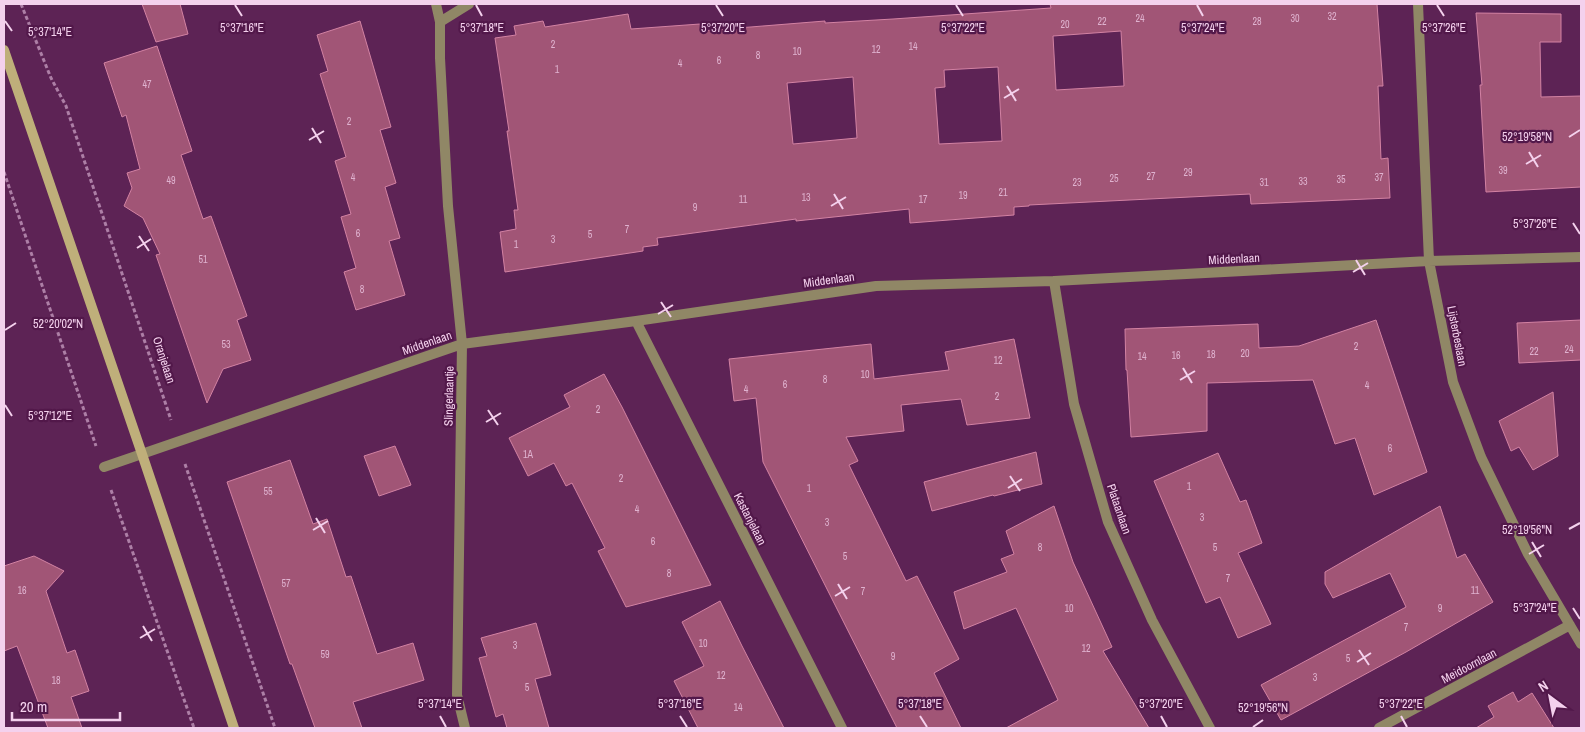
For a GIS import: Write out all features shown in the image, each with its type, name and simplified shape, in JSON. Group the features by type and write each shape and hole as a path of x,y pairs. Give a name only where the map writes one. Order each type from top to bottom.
{"main road":[{"path":"4,50 234,728"}],"street":[{"name":"Slingerlaantje","path":"436,4 440,22 440,58 448,206 462,344 457,695 465,728"},
{"path":"440,22 469,4"},
{"name":"Lijsterbeslaan","path":"1418,4 1430,261 1453,382 1481,457 1528,554 1581,644"},
{"name":"Middenlaan","path":"104,468 462,344 876,286 1054,281 1430,261 1581,257"},
{"name":"Plataanlaan","path":"1054,281 1074,404 1108,522 1152,620 1210,728"},
{"name":"Kastanjelaan","path":"636,321 842,728"},
{"name":"Meidoornlaan","path":"1379,728 1570,625"}],"path":[{"name":"Oranjelaan","path":"21,4 51,78 66,106 275,728"}],"building":[{"path":"142,4 180,4 188,34 156,42"},
{"path":"1050,4 1377,4 1383,86 1378,86 1381,159 1388,158 1390,198 1251,204 1250,194 1029,205 1014,207 1014,215 910,223 909,209 796,221 796,219 657,238 658,245 643,247 643,251 505,272 500,232 516,229 514,210 518,210 507,131 509,131 495,38 516,35 514,26 543,21 545,27 628,14 631,29 700,24 701,31 825,21 825,23 1051,8","holes":["1121,31 1124,86 1056,90 1053,36","998,67 1002,141 939,144 935,88 945,87 944,70","853,77 857,138 793,144 787,83"]},
{"path":"1476,13 1561,14 1561,42 1540,42 1541,97 1581,96 1581,187 1486,192 1480,85 1482,85"},
{"path":"360,21 391,127 380,130 396,183 385,187 400,238 389,241 405,295 356,310 344,272 356,268 341,217 351,214 335,161 346,157 320,74 328,71 317,35"},
{"path":"157,46 192,151 181,155 203,219 211,216 247,316 237,320 251,360 223,369 207,403 156,255 160,254 143,218 124,206 132,188 127,173 140,169 126,115 122,117 104,63"},
{"path":"1376,320 1427,472 1374,495 1355,438 1335,444 1313,380 1207,383 1207,431 1131,437 1125,329 1258,324 1259,348 1299,346"},
{"path":"1581,320 1581,360 1519,363 1517,323"},
{"path":"1014,339 1030,418 967,425 961,399 901,405 904,431 846,437 858,461 849,465 906,581 917,576 959,659 934,673 961,728 897,728 763,462 756,398 734,401 729,359 871,344 874,379 949,370 945,352"},
{"path":"604,374 711,585 626,607 598,551 605,548 572,483 566,486 554,463 528,476 509,438 570,407 564,395"},
{"path":"1553,392 1558,456 1533,470 1519,447 1511,451 1499,421"},
{"path":"395,446 411,485 379,496 364,456"},
{"path":"1036,452 1042,484 932,511 924,482"},
{"path":"1218,453 1240,502 1246,500 1262,543 1238,553 1271,624 1238,638 1220,597 1206,603 1154,481"},
{"path":"290,460 313,524 327,519 346,577 351,576 377,654 413,643 424,680 353,702 362,728 315,728 292,664 290,664 227,482"},
{"path":"1054,506 1073,562 1112,647 1103,651 1149,728 1006,728 1058,700 1016,608 964,629 954,592 1007,572 1001,559 1014,554 1006,531"},
{"path":"1440,506 1457,558 1465,554 1493,602 1281,720 1261,685 1406,607 1390,573 1333,598 1325,584 1325,572"},
{"path":"34,556 64,571 46,591 67,653 75,650 89,691 71,697 82,728 48,728 17,646 4,651 4,566"},
{"path":"720,601 784,728 698,728 674,681 704,666 682,622"},
{"path":"536,623 551,675 535,679 549,728 507,728 503,714 496,717 479,658 487,656 481,638"},
{"path":"1513,692 1518,702 1532,693 1554,728 1476,728 1494,717 1488,706"}]}
